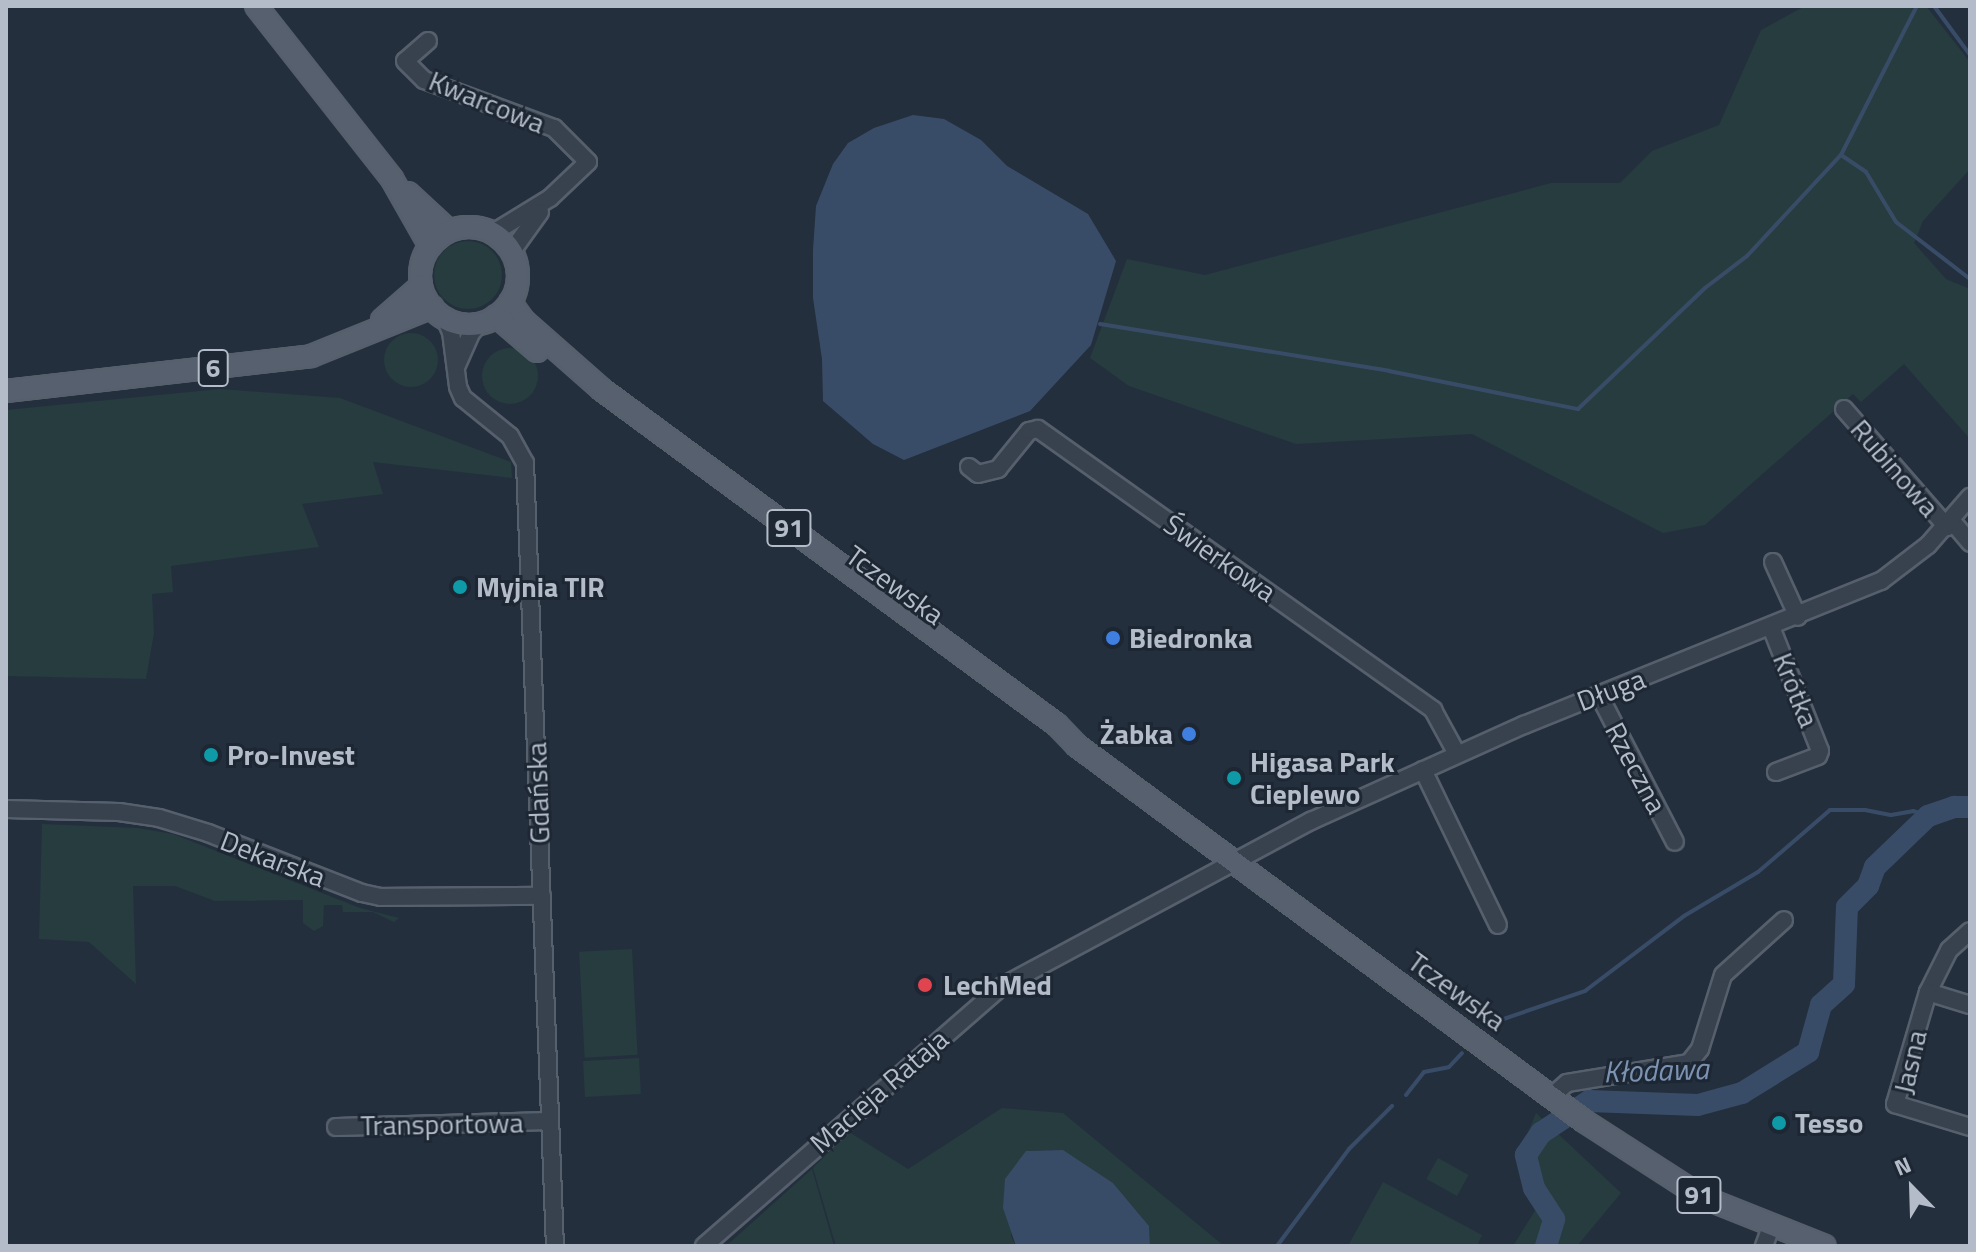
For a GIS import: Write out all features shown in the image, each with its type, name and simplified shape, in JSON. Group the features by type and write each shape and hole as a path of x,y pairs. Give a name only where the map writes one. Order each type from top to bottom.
{"main road":[{"path":"256,6 392,179 430,246"},
{"path":"392,179 449,231"},
{"path":"471,227 493,233 512,251 518,277 495,314 461,324 438,313 421,286 420,272 430,246 449,231 471,227"},
{"name":"6","path":"363,335 421,286"},
{"name":"6","path":"6,391 298,359 331,350 363,335 438,313"},
{"name":"Tczewska","path":"495,314 627,424 1049,733 1076,745 1234,860 1584,1121 1665,1175 1767,1236 1825,1246"}],"street":[{"name":"Kwarcowa","path":"428,41 405,61 424,80 554,128 588,162 550,198 512,251"},
{"name":"Kwarcowa","path":"493,233 550,198"},
{"name":"Gdańska","path":"438,313 451,332 463,398 510,436 525,463 555,1246"},
{"path":"457,367 468,338 495,314"},
{"name":"Rubinowa","path":"1844,409 1970,543"},
{"name":"Świerkowa","path":"969,467 978,474 998,469 1029,431 1038,429 1433,710 1457,754"},
{"name":"Długa","path":"1234,860 1457,754 1881,581 1920,553 1970,497"},
{"path":"1773,562 1798,617"},
{"name":"Krótka","path":"1771,627 1820,751 1818,756 1776,772"},
{"name":"Rzeczna","path":"1599,695 1675,842"},
{"path":"1423,770 1498,925"},
{"name":"Dekarska","path":"6,809 119,812 159,818 208,833 362,893 381,897 542,896"},
{"name":"Macieja Rataja","path":"704,1246 988,995 1234,860"},
{"path":"1557,1100 1567,1083 1689,1063 1700,1049 1723,975 1784,920"},
{"path":"1928,992 1949,950 1970,931"},
{"name":"Jasna","path":"1970,1005 1928,992 1895,1104 1970,1127"},
{"name":"Transportowa","path":"336,1127 549,1121"}],"green space":[{"path":"1805,6 1926,6 1970,62 1970,169 1923,221 1914,243 1946,279 1970,289 1970,439 1904,364 1861,402 1853,394 1705,525 1663,533 1472,434 1296,444 1129,386 1090,358 1127,259 1205,275 1551,183 1620,183 1652,151 1719,125 1761,30"},
{"path":"461,241 475,241 487,246 497,256 502,275 497,294 487,304 475,309 461,309 449,304 439,294 434,282 434,268 439,256 449,246"},
{"path":"411,333 430,341 438,360 430,379 411,387 392,379 384,360 392,341"},
{"path":"510,348 530,356 538,376 530,396 510,404 490,396 482,376 490,356"},
{"path":"220,389 340,398 511,462 512,478 373,462 383,494 302,504 319,547 171,566 173,592 152,594 154,633 146,679 6,676 6,410"},
{"path":"42,824 137,828 173,834 360,908 399,918 394,922 373,912 343,912 342,905 324,905 323,926 314,931 303,923 303,900 215,901 175,886 133,886 136,984 89,942 39,939"},
{"path":"632,949 638,1055 585,1058 579,952"},
{"path":"639,1058 641,1094 585,1097 583,1061"},
{"path":"1002,1108 1063,1113 1224,1246 1150,1246 1149,1226 1113,1183 1062,1150 1026,1151 1011,1236 1016,1246 836,1246 813,1168 849,1132 908,1169"},
{"path":"1536,1113 1621,1193 1577,1246 1513,1246 1544,1196 1516,1161"},
{"path":"1438,1158 1469,1175 1457,1196 1426,1179"},
{"path":"812,1169 834,1246 726,1246"},
{"path":"1383,1182 1482,1235 1477,1246 1348,1246"}],"water":[{"path":"913,115 944,119 981,140 1007,166 1088,214 1116,261 1091,345 1030,411 904,460 873,444 823,401 822,359 813,298 813,250 816,206 833,164 848,143 874,128"},
{"path":"1063,1150 1113,1183 1149,1226 1150,1246 1016,1246 1003,1208 1005,1179 1026,1151"}],"waterway":[{"path":"1841,155 1917,6"},
{"path":"1934,6 1970,55"},
{"path":"1100,324 1389,371 1578,409 1705,288 1747,256 1841,155 1866,172 1896,222 1970,279"},
{"name":"Kłodawa","path":"1546,1246 1554,1219 1534,1188 1526,1155 1541,1133 1589,1101 1698,1105 1742,1093 1808,1052 1821,1005 1844,984 1847,907 1868,886 1875,867 1928,816 1954,807 1970,807"},
{"name":"Kłodawa","path":"1489,1024 1585,991 1684,916 1758,872 1830,810 1865,810 1891,815 1913,811 1928,816"},
{"name":"Kłodawa","path":"1406,1095 1424,1072 1449,1067 1462,1053"},
{"name":"Kłodawa","path":"1277,1246 1349,1149 1392,1106"}],"place":[{"name":"Myjnia TIR","path":"460,587"},
{"name":"Biedronka","path":"1113,638"},
{"name":"Żabka","path":"1189,734"},
{"name":"Pro-Invest","path":"211,755"},
{"name":"Higasa Park Cieplewo","path":"1234,778"},
{"name":"LechMed","path":"925,985"},
{"name":"Tesso","path":"1779,1123"}]}
